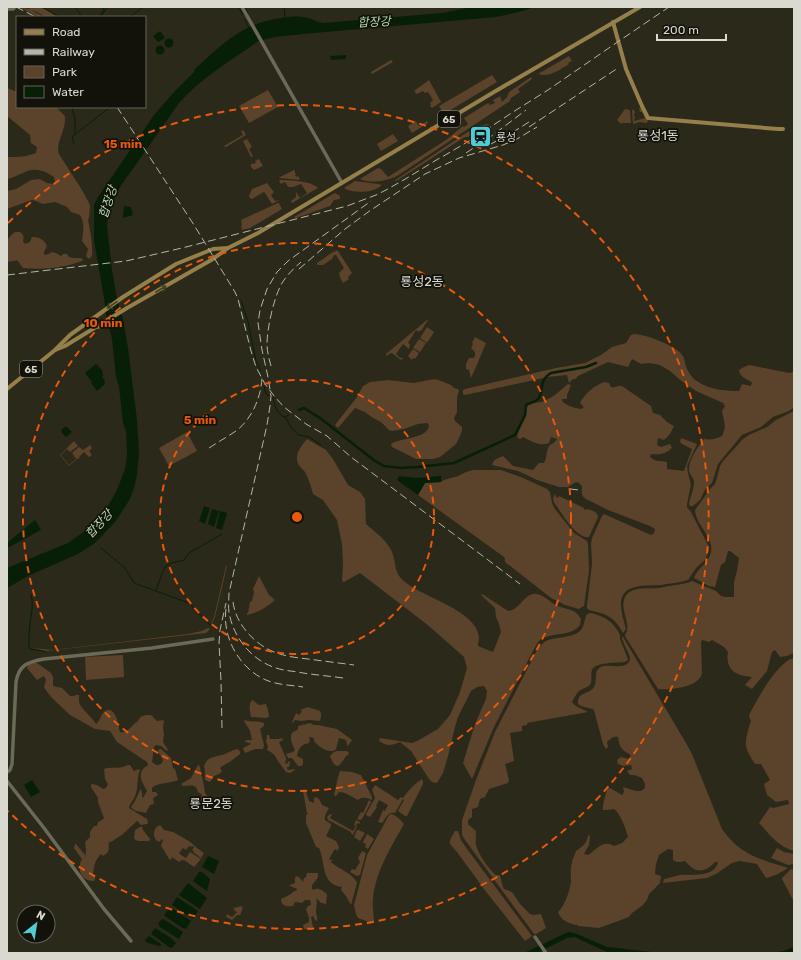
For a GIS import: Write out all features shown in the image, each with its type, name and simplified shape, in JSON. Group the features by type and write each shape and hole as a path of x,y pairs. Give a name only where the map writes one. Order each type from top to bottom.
{"main road":[{"name":"65","path":"55,350 65,346 127,308 213,259 228,248 258,233 640,7"},
{"path":"613,22 626,69 648,118 784,129"},
{"name":"65","path":"7,389 55,350 70,335 124,297 176,264 213,249 228,248"}],"street":[{"path":"7,9 13,9 15,7"},
{"path":"242,7 342,183"},
{"path":"7,772 10,770 12,764 16,682 20,670 24,665 44,659 152,648 213,639"},
{"path":"7,781 104,909 131,941"},
{"path":"535,937 545,952"}],"green space":[{"path":"19,7 28,9 40,7 56,16 44,16 31,10 42,16 37,16"},
{"path":"569,56 572,61 558,71 546,75 538,74"},
{"path":"391,60 393,62 372,74 371,72"},
{"path":"492,75 497,82 439,117 437,114 442,111 439,106"},
{"path":"531,77 532,79 518,89 520,92 511,98 510,101 397,176 378,181 364,181 360,179 378,168 381,169 388,177 468,124 464,118 488,103 490,105 495,103 493,100 500,96 502,102 507,97 509,92"},
{"path":"429,80 441,102 432,108 430,103 433,100 428,92 425,93 423,91 417,94 414,91"},
{"path":"7,88 16,92 16,108 57,108 65,116 65,125 59,142 58,151 90,205 88,219 92,256 89,259 86,256 88,249 82,241 82,218 80,215 71,212 67,207 55,202 43,204 32,200 7,209 7,191 16,189 31,180 40,179 47,183 53,184 55,182 54,177 39,170 27,171 7,179 7,157 36,153 37,147 31,143 30,135 7,116"},
{"path":"268,90 278,107 249,123 239,106"},
{"path":"639,108 641,108 648,120 647,123 638,122 633,124 632,110 634,110 635,113 634,121 645,118 642,112 640,112"},
{"path":"625,109 630,110 631,123 621,124 617,120"},
{"path":"416,121 419,126 427,121 428,123 412,133 408,126"},
{"path":"489,125 468,137 465,137 394,182 466,133 479,126"},
{"path":"243,130 246,135 226,147 224,146 243,135 241,131"},
{"path":"393,134 398,141 381,151 377,144"},
{"path":"247,139 252,147 249,149 253,156 251,157 243,141"},
{"path":"259,159 263,166 254,170 251,167 251,164 256,163 255,161"},
{"path":"294,170 296,177 298,176 300,180 279,178 280,177"},
{"path":"279,181 306,182 318,188 292,203 291,201 296,197 296,192 300,198 307,193 301,184 288,187 285,182 281,184"},
{"path":"355,181 382,185 374,190 363,192 344,188"},
{"path":"267,183 274,192 271,195 275,201 280,200 272,204 264,192 252,199 250,198 249,196 252,189"},
{"path":"335,193 340,196 340,199 334,200 330,206 296,218 294,217"},
{"path":"278,203 282,209 250,228 242,230 241,220"},
{"path":"15,232 20,232 22,234 25,244 30,242 32,237 43,240 47,246 44,255 52,252 61,256 63,254 67,254 69,257 81,258 83,260 61,267 38,269 23,268 17,260 7,262 7,242 11,235"},
{"path":"335,250 338,251 352,273 348,277 349,279 343,283 339,273 344,268 336,255 334,255 332,259 323,265 317,265 317,263 336,251"},
{"path":"427,320 421,331 420,330 419,332 416,330 408,343 410,344 409,349 403,344 396,354 400,358 403,358 401,360 392,353 386,356 386,354"},
{"path":"427,327 434,332 427,343 420,338"},
{"path":"634,334 653,338 674,348 683,356 686,367 693,377 704,385 714,389 739,391 742,384 751,386 752,382 742,376 739,370 749,365 789,373 794,372 794,407 789,411 773,417 761,427 742,435 718,464 712,483 706,488 700,500 693,506 690,506 689,504 694,482 689,471 690,462 704,439 718,438 724,433 725,427 722,411 725,406 723,403 696,391 660,365 649,363 641,364 632,359 628,367 608,362 578,376 569,383 567,375 548,377 465,395 463,394 463,390 465,389 556,368 585,363 601,355 612,347 626,343 631,335"},
{"path":"475,337 486,343 471,378 469,370 466,369 466,364 469,358 474,358 475,356 475,352 471,348"},
{"path":"419,339 426,343 420,352 413,348"},
{"path":"413,349 419,353 415,359 413,358 412,360 408,356"},
{"path":"435,379 458,389 457,412 454,418 455,421 462,427 462,431 456,444 440,457 433,459 416,459 392,447 391,444 395,442 413,438 424,433 428,430 429,425 427,423 392,431 365,412 355,408 338,428 335,425 357,397 363,386 370,382 388,380 414,383"},
{"path":"605,382 609,383 611,387 622,386 651,406 653,413 660,415 674,426 670,434 664,440 658,438 657,445 661,447 670,444 672,448 662,454 651,454 650,457 652,459 667,462 667,469 684,471 692,449 680,442 681,438 697,444 687,466 691,485 687,507 709,547 705,560 696,568 688,580 631,588 623,595 621,604 626,629 623,633 613,619 587,608 592,564 592,538 604,514 651,535 654,533 655,529 608,510 584,498 582,495 582,486 579,483 576,482 568,487 559,487 537,480 518,471 492,465 495,460 503,456 513,466 533,470 539,463 544,463 549,446 557,439 551,437 549,443 542,444 523,437 520,439 517,437 526,416 528,405 546,400 568,384 571,385 567,398 562,399 562,401 566,404 581,409 584,407 580,403 587,393 594,387"},
{"path":"794,411 794,653 780,657 775,650 772,652 767,671 752,689 745,685 752,677 735,673 730,668 727,659 728,652 724,647 712,640 709,642 702,640 702,673 700,678 696,682 683,687 658,689 625,636 627,631 627,623 623,604 626,595 634,590 659,588 692,581 716,591 721,596 734,597 734,582 739,558 730,551 728,551 725,562 721,565 715,587 709,586 694,578 710,556 711,552 710,541 698,520 695,510 715,484 723,461 743,439"},
{"path":"187,432 197,451 169,466 159,448"},
{"path":"307,439 326,450 348,485 360,492 365,499 366,524 380,536 390,548 394,557 397,572 401,578 414,588 448,605 469,619 476,628 479,637 478,646 493,652 501,632 496,617 495,608 481,595 482,594 508,611 515,608 526,597 533,594 539,594 557,606 575,612 581,619 580,625 577,629 567,633 545,637 541,639 535,647 494,727 472,779 463,763 475,724 486,699 487,691 484,686 477,687 471,691 458,717 443,773 437,783 432,782 429,779 411,751 400,742 389,745 379,741 380,738 412,743 438,729 450,715 460,692 467,668 464,657 429,626 360,573 344,582 342,581 342,544 337,520 323,500 313,494 310,483 304,471 297,462 298,451"},
{"path":"74,441 78,446 70,452 67,449 61,455 69,465 76,459 72,453 77,459 69,466 60,455"},
{"path":"90,445 92,448 89,451 92,455 89,457 84,452 79,457 80,458 77,459 72,453 79,447 83,450"},
{"path":"473,470 501,470 521,477 547,489 550,492 555,509 574,533 587,541 588,544 589,571 584,606 579,609 565,605 551,598 505,562 504,557 418,495 425,483 441,482"},
{"path":"556,494 555,496 558,498 559,496 597,514 598,517 589,537 584,537 579,534 570,525 554,503 553,497"},
{"path":"226,566 215,617 211,623 214,617"},
{"path":"259,576 269,595 275,600 255,613 247,615 250,602 252,601 254,592 253,589"},
{"path":"591,613 612,623 618,630 628,659 627,661 602,664 594,667 591,672 590,685 579,691 572,702 577,707 588,712 527,723 527,725 522,726 522,731 510,733 514,761 505,764 509,780 508,783 489,789 485,797 480,799 478,807 472,809 472,817 468,820 468,824 476,831 476,844 480,855 493,873 500,875 504,889 512,892 520,904 530,914 541,914 546,928 534,934 465,840 462,835 462,820 495,732 537,650 542,644 550,639 576,634 583,627 587,614"},
{"path":"208,628 210,629 206,633 46,651 32,648 52,650 188,634"},
{"path":"622,637 692,754 722,829 736,845 751,855 788,868 766,878 757,864 740,861 732,863 716,874 707,878 663,883 664,879 678,875 697,875 708,873 716,867 718,862 715,862 707,869 696,870 685,861 678,862 673,860 673,850 668,849 659,855 656,864 655,874 661,876 660,883 649,894 643,905 629,917 599,928 578,926 563,920 558,912 565,902 569,890 572,860 576,851 584,845 588,836 590,835 589,845 584,854 588,855 603,844 610,844 614,846 622,843 628,837 621,818 614,809 603,810 607,789 610,788 622,795 624,792 623,787 636,791 641,791 645,788 642,778 630,775 627,771 632,769 631,765 623,766 618,764 617,760 621,757 629,759 631,755 622,749 618,737 613,737 607,742 608,747 606,749 603,744 594,710 578,704 579,697 594,687 596,682 596,673 599,668 605,666 623,666 629,662 630,657"},
{"path":"123,655 124,677 86,680 85,657"},
{"path":"790,659 794,659 794,851 779,844 759,823 770,807 773,808 789,804 788,800 776,802 767,795 764,784 770,780 761,764 755,764 749,755 746,746 747,733 751,721 749,716 750,713 762,691 772,677"},
{"path":"37,663 51,673 53,677 53,686 62,688 70,696 79,695 80,705 96,724 103,713 108,710 114,713 120,732 125,732 128,730 143,716 151,715 157,721 164,720 163,742 168,750 167,751 161,746 156,745 154,747 152,762 156,765 162,762 163,760 158,752 159,749 161,749 171,758 178,780 157,785 152,788 152,792 156,792 158,795 153,798 154,804 150,805 146,813 135,811 131,807 141,789 143,798 147,791 141,778 141,772 143,768 148,765 147,762 117,742 110,731 95,729 70,715 51,697 45,689 44,687 46,680 44,676 37,680 27,668 28,665"},
{"path":"252,700 259,705 266,704 269,716 267,718 251,717 250,706"},
{"path":"308,707 320,711 320,721 295,720 293,723 292,722 296,714 300,714 302,711 300,710"},
{"path":"244,721 264,723 264,726 260,729 264,745 263,749 255,749 245,753 243,748 251,744 245,742 246,740 252,740 250,731"},
{"path":"310,723 337,729 352,740 348,746 346,740 339,738 336,749 333,751 328,751 318,745 314,741 314,738 309,737 310,741 308,744 307,743 302,746 298,752 297,756 303,759 303,764 302,766 298,766 292,758 288,758 286,754 295,750 291,735 298,729 298,726"},
{"path":"267,735 269,735 270,739 282,738 283,740 279,742 286,758 285,763 287,764 289,761 290,762 287,769 295,770 290,773 286,772 274,755 267,750"},
{"path":"237,749 239,750 240,754 221,767 220,768 222,771 214,776 210,782 205,780 204,767 205,763 209,759"},
{"path":"337,751 347,751 349,754 338,766 336,766 330,756"},
{"path":"130,765 134,771 140,770 136,793 129,808 147,819 148,823 141,825 137,821 123,834 109,842 109,849 106,854 103,856 101,854 97,859 93,874 88,872 95,876 94,881 86,879 80,870 82,859 74,848 75,844 85,855 85,859 86,850 85,842 90,837 90,832 94,826 97,826 98,822 104,818 98,798 91,787 91,784 97,785 103,789 106,788 108,784 105,779 104,769"},
{"path":"198,765 200,768 205,793 208,797 208,799 201,802 202,795 198,792 196,787 183,786 181,784 191,778"},
{"path":"340,771 352,772 361,775 372,797 372,800 363,798 358,800 342,792 339,792 336,796 334,795"},
{"path":"422,779 423,784 407,816 398,811 404,800 403,799 395,813 389,814 382,823 378,822 383,810 385,811 388,805 379,800 376,806 377,807 370,817 366,815 375,798 372,790 375,785 398,800 401,797 403,798 416,783"},
{"path":"304,789 309,801 314,803 314,798 316,797 322,805 329,808 325,820 331,824 331,826 326,836 336,841 339,847 337,852 335,849 329,859 333,859 331,862 332,863 350,874 357,883 351,905 341,890 342,887 330,882 327,877 319,848 316,847 306,823 306,815 308,814 303,791"},
{"path":"369,800 371,802 362,819 357,819 361,812 363,813"},
{"path":"332,814 330,818 353,831 356,826 354,825 356,820 360,822 359,824 357,823 357,826 353,835 351,832 328,820 327,817"},
{"path":"389,815 395,815 404,824 394,841 377,878 373,901 374,923 372,923 358,918 354,905 367,855"},
{"path":"160,825 164,830 173,832 189,841 204,853 201,858 193,852 194,851 192,850 194,847 189,846 186,850 183,848 179,853 186,858 190,852 201,859 194,867 184,860 179,862 172,857 171,860 169,859 161,846 163,840 162,839 159,842 154,837 156,828"},
{"path":"142,826 143,830 150,839 149,841 138,841 134,839 135,830"},
{"path":"357,830 365,833 360,841 354,837"},
{"path":"455,831 458,831 461,840 467,849 532,936 525,941 450,844"},
{"path":"367,834 374,839 368,849 365,847 366,844 362,842"},
{"path":"777,848 784,852 794,854 794,864 788,865 771,858"},
{"path":"362,851 366,853 360,875 357,876 350,872 352,869 355,870 360,862 358,858"},
{"path":"791,869 794,870 794,902 782,879"},
{"path":"307,873 318,873 318,877 312,885 312,888 313,890 320,889 327,894 326,905 321,903 316,898 317,921 313,916 311,917 313,927 312,930 304,929 303,925 309,922 306,909 311,905 310,900 305,900 302,903 295,902 293,906 285,906 281,901 281,899 297,890 290,886 295,883 296,876 303,882"},
{"path":"242,906 243,909 240,915 237,915 232,920 226,917 227,914 232,917 237,912 234,911 235,910 233,908"}],"water":[{"name":"합장강","path":"472,7 534,7 496,17 274,37 257,42 216,70 179,103 120,187 110,208 107,225 112,270 128,348 137,420 139,453 134,488 130,499 115,522 95,543 78,554 30,575 7,588 7,568 68,543 89,528 108,506 117,490 125,469 127,454 126,431 123,423 112,339 106,314 94,240 94,205 154,115 194,72 195,69 214,51 234,36 255,25 267,21 292,17 305,17 323,23 442,13"},
{"path":"160,31 165,38 158,42 153,36"},
{"path":"169,38 174,43 169,48 164,43"},
{"path":"160,45 165,50 160,55 155,50"},
{"path":"346,55 346,59 331,60 330,56"},
{"path":"124,206 131,207 133,215 123,218"},
{"path":"96,364 102,370 102,377 105,384 97,391 85,373"},
{"path":"66,426 72,432 66,437 61,430"},
{"path":"399,476 417,478 441,476 441,482 425,483 418,495 397,480"},
{"path":"204,506 210,508 205,524 199,521"},
{"path":"212,509 219,511 214,527 208,524"},
{"path":"220,511 227,513 222,530 216,528"},
{"path":"35,520 41,530 7,548 7,543"},
{"path":"32,780 40,792 31,797 24,785"},
{"path":"208,856 219,861 214,874 202,867"},
{"path":"199,872 202,872 210,879 207,891 193,881"},
{"path":"188,883 207,898 200,909 179,895"},
{"path":"177,897 198,911 193,919 172,905"},
{"path":"170,907 191,921 186,929 164,915"},
{"path":"163,919 183,932 179,939 160,927 158,923"},
{"path":"155,928 176,943 172,948 151,934"},
{"path":"569,932 607,947 652,952 772,953 609,953 575,937 567,938 537,953 524,953"},
{"path":"149,936 161,944 161,946 146,942 145,940"},
{"path":"794,947 794,953 772,953 783,951"}],"waterway":[{"path":"42,7 57,16"},
{"path":"75,7 81,16"},
{"path":"100,16 104,10 102,7"},
{"path":"102,16 107,7"},
{"path":"131,16 143,7"},
{"path":"239,7 243,15"},
{"path":"245,7 248,13"},
{"path":"284,7 285,18"},
{"path":"245,20 249,28"},
{"path":"72,108 75,119 75,134"},
{"path":"74,144 72,138 73,136 109,108"},
{"path":"241,300 248,322 256,361 261,371"},
{"path":"299,410 304,408 320,418 375,461 384,466 401,468 454,463 515,435 525,415 526,405 537,400 541,394 544,380 551,373 586,367 596,363"},
{"path":"264,386 266,394 273,398 279,413 284,417 289,415"},
{"path":"285,417 292,429 299,435 309,437 321,445"},
{"path":"156,590 167,565 184,560 189,553 222,534"},
{"path":"101,548 124,567 134,583 189,603 210,625"},
{"path":"31,595 32,606 29,630 29,647 30,649 45,652"}],"railway":[{"path":"16,7 34,16"},
{"path":"7,275 126,261 347,206 376,195 474,138 548,90 669,7"},
{"path":"529,127 618,68"},
{"path":"118,108 194,225 235,292 256,367 265,384 275,397 284,407 306,424 327,436 351,457 520,584"},
{"path":"466,153 526,110"},
{"path":"491,144 532,120"},
{"path":"299,269 345,229 425,174 459,158 503,145 517,139 537,127"},
{"path":"343,678 283,670 267,664 259,659 251,653 239,639 231,621 229,612 229,593 270,406 271,396 258,323 260,310 267,289 277,272 288,261 371,201"},
{"path":"271,366 267,344 268,330 274,304 282,283 301,262"},
{"path":"209,448 236,431 247,420 258,400 262,378"},
{"path":"570,489 579,490"},
{"path":"233,602 235,611 243,627 249,635 264,647 283,655 354,665"},
{"path":"222,728 219,643 220,630 226,603"},
{"path":"226,609 227,631 230,641 235,651 248,668 270,682 303,687"}],"place":[{"name":"룡성","path":"481,137"}],"district":[{"name":"룡성1동","path":"658,135"},
{"name":"룡성2동","path":"422,281"},
{"name":"룡문2동","path":"211,803"}]}
